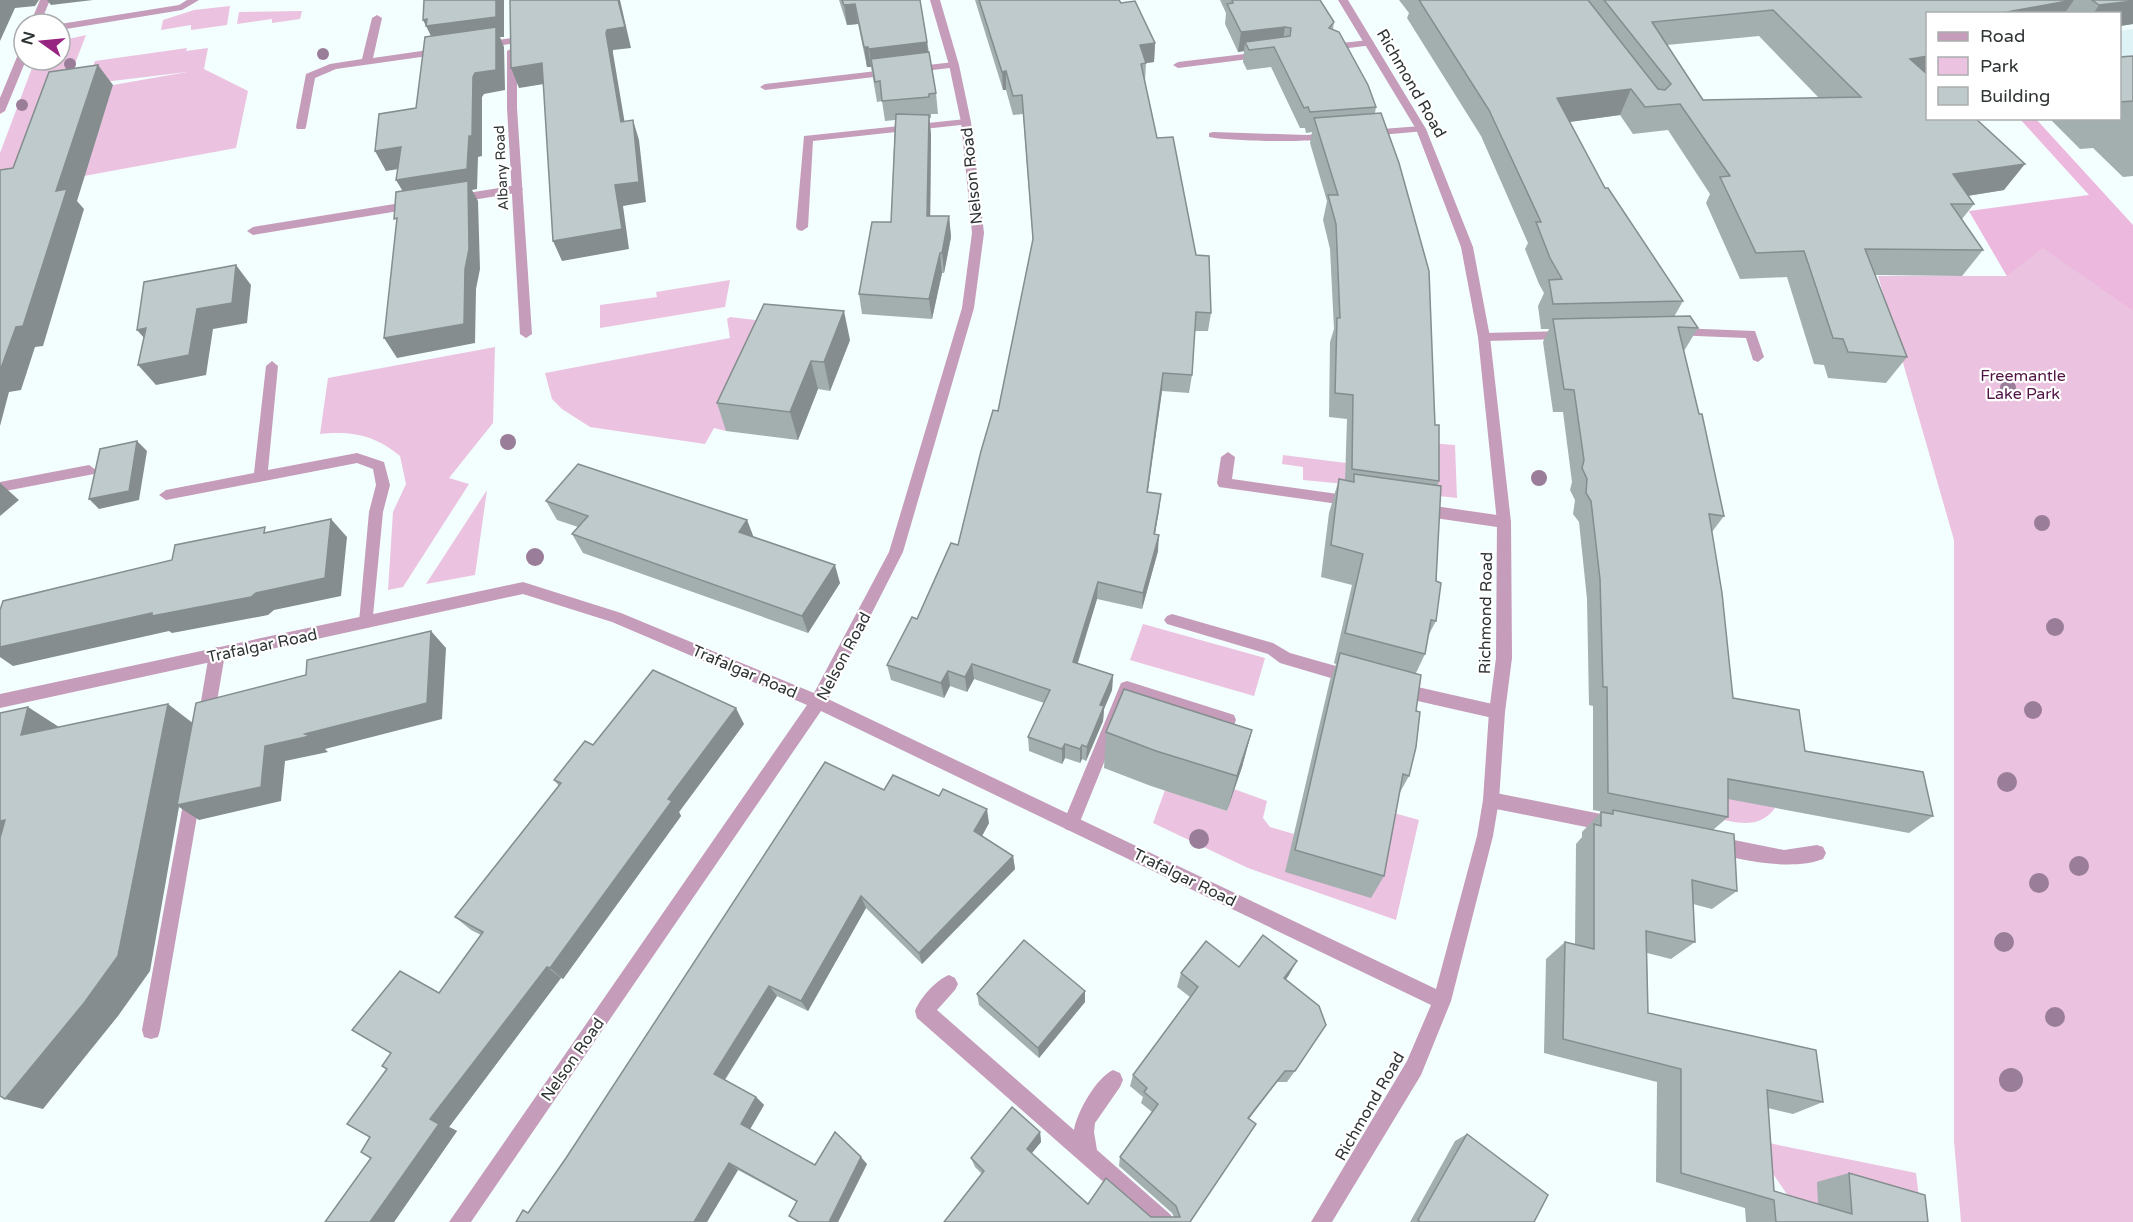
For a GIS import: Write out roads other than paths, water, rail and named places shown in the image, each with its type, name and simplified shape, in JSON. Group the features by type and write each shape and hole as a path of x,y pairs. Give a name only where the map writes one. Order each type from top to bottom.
{"street":[{"path":"72,25 182,7 194,0"},
{"name":"Nelson Road","path":"459,1222 818,702 896,552 968,308 978,233 966,122 954,65 935,0"},
{"name":"Richmond Road","path":"1321,1222 1414,1068 1442,1001 1485,836 1491,800 1497,712 1504,660 1504,522 1484,337 1467,247 1421,129 1343,0"},
{"path":"302,127 310,76 334,66 368,62 377,18"},
{"name":"Albany Road","path":"368,62 462,48 512,36 512,108 526,334"},
{"path":"1332,47 1369,43"},
{"path":"1179,64 1271,54"},
{"path":"765,87 954,65"},
{"path":"0,111 16,72"},
{"path":"802,227 808,138 966,122"},
{"path":"1213,135 1307,138 1421,129"},
{"path":"253,231 518,189"},
{"path":"1668,332 1751,333 1758,357"},
{"path":"1484,337 1576,335"},
{"path":"260,478 272,366"},
{"path":"1228,457 1224,483 1364,502"},
{"path":"166,495 357,458 379,466 383,486 376,512 367,622"},
{"path":"0,487 89,470"},
{"path":"1410,509 1504,522"},
{"name":"Trafalgar Road","path":"0,700 523,588 616,617 818,702 1442,1001"},
{"path":"1172,620 1273,649 1285,658 1377,684 1497,712"},
{"path":"203,736 217,654"},
{"path":"1071,823 1127,687 1228,720"},
{"path":"152,1030 197,772"},
{"path":"1491,800 1628,827"},
{"path":"1695,841 1784,858 1817,853"},
{"path":"949,984 924,1011 1164,1222"},
{"path":"1090,1158 1082,1139 1084,1121 1113,1080"}],"park label":[{"name":"Freemantle Lake Park","path":"2023,384"}]}
